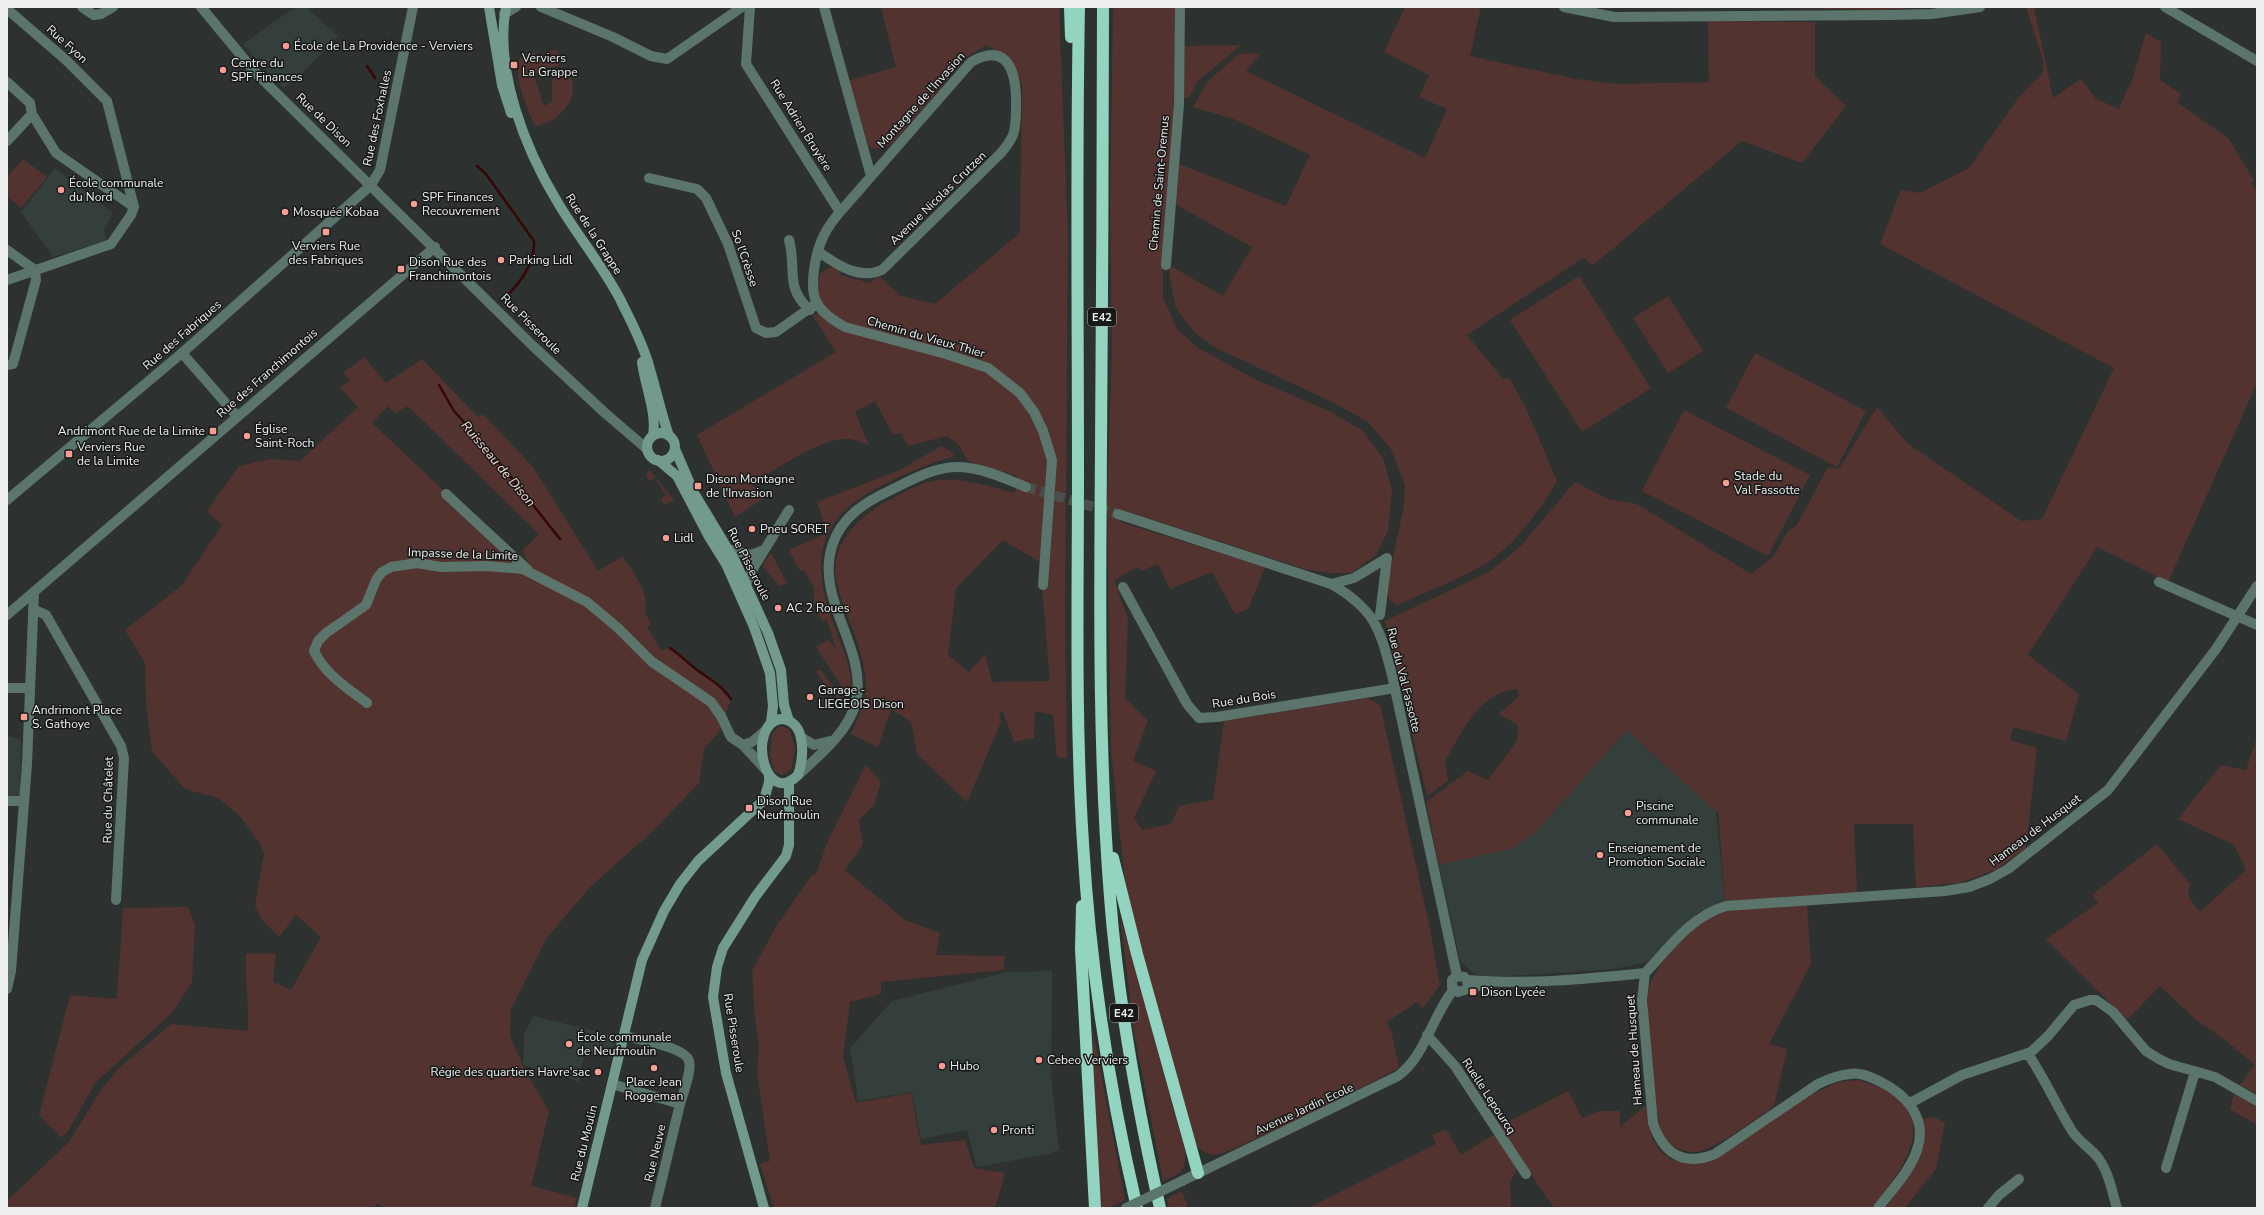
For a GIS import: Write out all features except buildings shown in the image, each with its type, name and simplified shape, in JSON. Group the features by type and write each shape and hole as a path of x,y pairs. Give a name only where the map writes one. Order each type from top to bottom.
{"highway":[{"path":"1070,7 1077,110"},
{"name":"E42","path":"1079,7 1077,110 1077,681 1083,845 1093,962 1106,1052 1121,1138 1137,1208"},
{"name":"E42","path":"1104,7 1100,628 1102,784 1110,897 1127,1041 1144,1134 1160,1208"},
{"path":"1105,816 1137,954 1198,1174"},
{"path":"1083,845 1081,950 1095,1208"}],"main road":[{"name":"Rue de la Grappe","path":"489,7 505,95 511,113 527,138"},
{"name":"Rue de la Grappe","path":"505,10 503,35 508,76 515,107 548,186 612,286 640,344 650,367 652,381 669,436"},
{"name":"Rue de la Grappe","path":"640,344 644,382 655,419 653,436"},
{"path":"660,433 669,436 673,441 675,449 670,458 658,460 652,457 648,449 649,440 653,436 660,433"},
{"name":"Rue Pisseroule","path":"675,449 694,493 728,549 746,584 775,650 780,670 784,705 789,721 797,729 801,737"},
{"name":"Rue Pisseroule","path":"624,1036 642,960 664,911 680,884 698,861 764,800 769,782 763,749 765,731 771,722 773,706 770,673 754,628 726,564 708,535 677,476 658,460"},
{"path":"771,722 780,719 789,721"},
{"path":"767,772 778,782 789,782 798,775 802,759 801,737"},
{"name":"Rue Pisseroule","path":"764,1208 726,1073 713,997 717,967 729,937 755,897 786,856 789,845 789,782"},
{"path":"612,1084 624,1036"},
{"name":"Rue du Moulin","path":"582,1208 612,1084"}],"street":[{"path":"82,7 94,15 101,14 113,7"},
{"name":"Rue de Dison","path":"201,7 254,70 435,247"},
{"name":"Rue des Foxhalles","path":"371,185 380,170 413,7"},
{"name":"Rue de la Grappe","path":"505,10 516,7"},
{"path":"542,7 560,11 651,56 667,59 742,7"},
{"name":"Rue Adrien Bruyère","path":"750,7 746,64 840,212"},
{"name":"Montagne de l'Invasion","path":"824,7 871,176"},
{"name":"Chemin de Saint-Oremus","path":"1166,265 1179,104 1180,7"},
{"path":"1564,7 1614,17 1932,14 1980,7"},
{"path":"2165,7 2257,60"},
{"name":"Rue Fyon","path":"7,9 66,60 107,101 134,207"},
{"name":"Montagne de l'Invasion","path":"813,306 812,277 824,234 840,212 871,176 971,62 985,56 1001,57 1014,74"},
{"name":"Avenue Nicolas Crutzen","path":"819,252 840,266 863,274 877,272 886,266 1009,143 1016,122 1017,85 1014,74"},
{"path":"7,82 30,103 32,114 56,153 134,207 131,215 111,244 7,280"},
{"path":"7,141 32,114"},
{"name":"So l'Crèsse","path":"649,178 697,189 706,198 728,244 756,328 772,333 813,306"},
{"name":"Rue des Fabriques","path":"7,500 182,353 371,185"},
{"path":"789,240 792,250 793,284 797,297 813,306"},
{"name":"Rue des Franchimontois","path":"7,615 435,247"},
{"name":"Rue Pisseroule","path":"435,247 539,351 605,413 648,449"},
{"path":"7,250 35,270 36,280 12,364 7,365"},
{"name":"Chemin du Vieux Thier","path":"813,306 845,327 946,354 988,368 1020,393 1034,412 1043,431 1052,460 1043,585"},
{"path":"182,353 237,416"},
{"path":"798,775 834,740 847,722 854,708 858,683 851,651 829,583 830,554 838,531 863,503 927,473 944,468 970,468 1026,487"},
{"path":"446,494 533,574"},
{"path":"746,584 764,550 789,510"},
{"name":"Rue du Val Fassotte","path":"1118,514 1331,584 1352,597 1373,618 1380,633 1395,688 1457,976"},
{"path":"728,549 751,555 764,550"},
{"path":"1331,584 1354,578 1387,558 1380,615"},
{"name":"Impasse de la Limite","path":"366,703 327,671 319,662 314,651 318,641 326,633 366,605 376,580 382,572 391,567 417,563 441,567 487,566 523,569 587,602 618,628 651,661 711,702 721,716 731,737 743,745 767,772"},
{"path":"2158,582 2237,618 2257,625"},
{"name":"Hameau de Husquet","path":"1878,1208 1906,1169 1917,1150 1919,1120 1910,1103 1897,1090 1867,1075 1851,1073 1834,1077 1818,1084 1715,1154 1703,1159 1693,1160 1674,1154 1658,1138 1653,1123 1642,1000 1644,973 1689,926 1710,912 1726,906 1945,891 1969,887 1990,879 2039,845 2108,790 2216,649 2257,586"},
{"name":"Rue du Bois","path":"1123,587 1187,704 1199,718 1217,717 1395,688"},
{"path":"7,989 11,971 24,801 34,592"},
{"name":"Rue du Châtelet","path":"33,609 46,614 121,746 124,758 116,900"},
{"path":"7,688 30,688"},
{"path":"743,745 752,742 765,731"},
{"path":"801,737 814,745 823,744 834,740"},
{"path":"7,801 24,801"},
{"path":"1468,984 1464,976 1457,976 1452,982 1454,989 1460,992 1468,984 1644,973"},
{"name":"Avenue Jardin Ecole","path":"1126,1208 1398,1076 1413,1062 1444,1002 1454,989"},
{"path":"1910,1103 1962,1075 2014,1056 2028,1054 2048,1036 2074,1005 2082,1001 2096,1000 2114,1012 2146,1051 2169,1064 2195,1072 2205,1072 2215,1076 2257,1101"},
{"name":"Ruelle Lepourcq","path":"1428,1035 1455,1066 1526,1174"},
{"path":"612,1084 680,1104 690,1068 689,1061 685,1054 681,1051 624,1036"},
{"path":"2028,1054 2047,1083 2050,1094 2073,1133 2099,1158 2106,1170 2117,1208"},
{"path":"2166,1168 2195,1072"},
{"name":"Rue Neuve","path":"656,1208 680,1104"},
{"path":"1988,1208 1999,1195 2018,1179"}],"shaded area":[{"name":"École de La Providence - Verviers","path":"295,7 306,7 338,36 296,80 284,88 260,65 243,44"},
{"path":"881,7 1059,7 1068,235 1065,611 1067,759 1057,756 1053,715 1035,711 1034,738 1014,742 1003,712 999,712 1001,722 967,802 917,754 911,722 891,709 878,747 851,734 863,705 866,692 865,672 859,647 837,584 835,570 841,545 856,524 877,507 904,492 926,482 953,480 974,482 1015,493 1017,476 968,461 959,445 947,436 908,446 901,433 893,435 875,401 855,412 869,445 851,439 834,440 797,456 752,484 764,498 735,517 697,435 836,352 813,316 819,313 841,329 953,359 990,373 1009,386 1024,404 1037,427 1047,454 1052,454 1042,421 1017,386 987,363 858,328 837,319 822,303 816,284 821,272 832,267 841,270 840,275 870,283 878,275 901,296 935,304 1020,233 1022,85 1013,65 1005,56 986,45 967,57 891,145 876,149 869,147 847,81 896,67","holes":["1003,540 1040,562 1050,681 992,682 985,654 969,672 948,655 956,588"]},
{"path":"1113,7 1177,7 1172,149 1163,265 1163,297 1177,329 1197,347 1254,379 1329,411 1362,430 1383,458 1392,490 1388,531 1376,555 1351,573 1330,573 1305,569 1120,509 1120,522 1265,567 1248,609 1235,614 1212,572 1170,589 1158,564 1141,571 1138,567 1114,580 1128,619 1125,698 1148,721 1133,761 1156,771 1134,818 1142,830 1171,824 1179,806 1213,800 1224,721 1367,698 1380,705 1429,924 1440,985 1423,1008 1417,1002 1387,1022 1391,1030 1399,1068 1306,1116 1221,1154 1213,1155 1204,1152 1195,1145 1127,899 1111,751 1107,498 1112,349 1110,199"},
{"path":"1405,7 1481,7 1470,56 1576,79 1619,84 1709,82 1708,21 1815,22 1815,76 1846,106 1802,163 1742,141 1593,265 1583,258 1467,335 1503,379 1510,379 1526,408 1557,481 1526,527 1495,557 1485,564 1442,586 1397,605 1389,600 1388,580 1404,506 1405,485 1391,449 1367,421 1328,400 1216,348 1195,333 1176,308 1170,279 1169,265 1223,296 1252,247 1175,204 1179,164 1286,206 1310,155 1234,119 1193,107 1208,81 1239,54 1261,53 1246,71 1425,158 1447,109 1419,97 1429,75 1384,52"},
{"path":"1729,7 1935,7 1881,10"},
{"path":"2026,7 2034,7 2053,98 2081,79 2096,99 2119,109 2133,77 2146,33 2161,42 2160,80 2181,94 2177,102 2228,138 2254,180 2252,183 2257,192 2257,383 2168,582 2097,547 2028,655 2079,694 2066,741 2013,727 2010,740 2037,748 2026,848 1995,870 1960,883 1916,887 1913,824 1854,824 1857,892 1725,902 1718,810 1716,812 1627,730 1534,834 1510,849 1439,865 1426,802 1468,771 1488,780 1517,741 1518,725 1499,714 1519,696 1517,689 1504,692 1492,697 1482,705 1465,726 1445,761 1448,781 1427,796 1385,621 1489,572 1519,548 1575,482 1608,499 1637,504 1751,574 1773,557 1788,531 1797,525 1828,467 1839,469 1877,407 1907,443 2021,521 2042,519 2114,368 1880,244 1901,190 1920,193 1969,168 2019,97 2043,72 2043,60"},
{"path":"1241,45 1197,82 1189,98 1181,97 1183,46"},
{"path":"557,50 565,63 540,71 534,76 544,106 552,102 552,82 558,73 568,73 573,83 573,92 562,113 549,122 535,126 520,86 518,61 526,54 534,52 542,60 549,51"},
{"path":"23,159 47,177 21,208 7,196 7,177"},
{"name":"École communale du Nord","path":"55,168 113,213 104,229 106,240 53,257 21,212"},
{"path":"1579,276 1651,388 1582,432 1510,320"},
{"path":"1668,296 1703,351 1668,373 1633,318"},
{"path":"1755,353 1866,411 1837,467 1726,408"},
{"path":"364,357 386,383 422,359 478,417 483,414 533,467 598,571 623,556 643,589 646,604 645,612 651,624 647,627 661,650 670,648 719,686 731,699 719,732 704,749 699,783 651,833 592,885 546,939 511,1009 510,1036 526,1073 549,1111 531,1186 577,1198 574,1208 383,1208 377,1203 374,1208 7,1208 7,1201 69,1142 101,1090 119,1068 171,1024 248,1031 246,954 276,953 273,982 291,990 321,937 296,915 279,937 261,919 255,906 263,858 265,857 259,842 239,815 218,798 185,789 152,751 146,703 145,663 125,630 182,585 222,525 207,511 239,466 270,459 300,461 358,407 340,388 350,381 343,373","holes":["388,406 395,413 408,406 539,534 523,550 532,574 372,423"]},
{"name":"Stade du Val Fassotte","path":"1684,410 1810,475 1768,556 1642,491"},
{"path":"941,446 953,453 953,457 932,463 899,477 861,497 835,522 827,536 822,554 822,574 828,610 846,656 849,668 852,694 847,694 816,647 828,640 836,649 827,620 822,621 814,603 814,588 804,570 800,571 789,550 827,533 817,502 900,470"},
{"path":"649,469 674,500 664,505 661,499 666,495 655,478 649,481 646,475"},
{"path":"771,553 787,583 780,586 762,566"},
{"path":"821,670 841,698 835,697 815,671"},
{"path":"780,726 789,729 795,748 791,770 782,775 774,771 770,756 772,734"},
{"name":"Enseignement de Promotion Sociale","path":"1627,730 1716,812 1725,902 1697,914 1648,962 1614,969 1479,978 1460,961 1439,865 1534,834"},
{"path":"10,736 21,740 20,798 7,798 7,737"},
{"path":"2257,737 2257,1094 2240,1085 2255,1065 2225,1040 2195,1019 2160,986 2127,1020 2046,939 2098,903 2092,895 2157,844 2191,885 2188,891 2190,899 2200,912 2246,870 2234,845 2178,819 2221,765 2246,770"},
{"path":"866,765 881,782 874,805 859,820 863,844 845,870 905,920 940,933 936,955 1005,956 1003,970 881,982 881,994 850,1002 843,1057 856,1103 911,1093 921,1145 965,1140 974,1168 1005,1173 995,1208 774,1208 760,1164 770,1161 757,1073 759,1047 755,1019 752,971 777,925 812,875 816,874 827,843"},
{"path":"1807,905 1811,964 1769,1044 1787,1049 1774,1106 1724,1140 1703,1150 1696,1152 1688,1151 1669,1145 1664,1139 1657,1110 1649,1040 1649,988 1657,970 1685,935 1700,922 1711,916 1737,909"},
{"path":"188,907 195,925 192,982 172,1013 96,1082 68,1131 61,1138 39,1115 70,995 117,999 123,908"},
{"path":"1120,916 1185,1150 1185,1163 1181,1170 1174,1176 1163,1181 1134,1032"},
{"path":"1052,971 1051,1077 1059,1150 1048,1154 977,1167 967,1130 921,1139 912,1092 858,1101 850,1048 892,1001 1007,972"},
{"name":"École communale de Neufmoulin","path":"533,1016 616,1036 611,1057 585,1051 579,1082 564,1076 523,1065 524,1035"},
{"path":"1092,1026 1125,1200 1108,1208 1102,1208 1100,1205"},
{"path":"1859,1080 1885,1090 1898,1098 1909,1111 1913,1125 1912,1140 1900,1170 1871,1208 1554,1208 1498,1127 1568,1091 1582,1118 1599,1111 1620,1111 1620,1127 1645,1106 1652,1139 1662,1153 1672,1160 1699,1164 1717,1158 1811,1095 1838,1082"},
{"path":"2234,1094 2257,1107 2257,1125 2230,1109"},
{"path":"1935,1117 1945,1123 1936,1169 1905,1208 1886,1208 1916,1165 1924,1140 1922,1119"},
{"path":"1446,1129 1461,1155 1495,1134 1517,1169 1510,1182 1511,1208 1308,1208 1436,1144 1432,1135"},
{"path":"1182,1191 1188,1208 1169,1208 1167,1199"}],"waterway":[{"name":"Ruisseau de Dison","path":"367,66 375,78"},
{"name":"Ruisseau de Dison","path":"477,166 486,174 534,241 532,258 525,274 503,300"},
{"name":"Ruisseau de Dison","path":"439,385 454,411 490,451 560,539"},
{"name":"Ruisseau de Dison","path":"670,648 719,686 731,699"}],"tunnel":[{"path":"1026,487 1118,514"}],"place":[{"name":"École de La Providence - Verviers","path":"286,46"},
{"name":"Verviers La Grappe","path":"514,65"},
{"name":"Centre du SPF Finances","path":"223,70"},
{"name":"École communale du Nord","path":"61,190"},
{"name":"SPF Finances Recouvrement","path":"414,204"},
{"name":"Mosquée Kobaa","path":"285,212"},
{"name":"Verviers Rue des Fabriques","path":"326,232"},
{"name":"Parking Lidl","path":"501,260"},
{"name":"Dison Rue des Franchimontois","path":"401,269"},
{"name":"Andrimont Rue de la Limite","path":"213,431"},
{"name":"Église Saint-Roch","path":"247,436"},
{"name":"Verviers Rue de la Limite","path":"69,454"},
{"name":"Stade du Val Fassotte","path":"1726,483"},
{"name":"Dison Montagne de l'Invasion","path":"698,486"},
{"name":"Pneu SORET","path":"752,529"},
{"name":"Lidl","path":"666,538"},
{"name":"AC 2 Roues","path":"778,608"},
{"name":"Garage - LIEGEOIS Dison","path":"810,697"},
{"name":"Andrimont Place S. Gathoye","path":"24,717"},
{"name":"Dison Rue Neufmoulin","path":"749,808"},
{"name":"Piscine communale","path":"1628,813"},
{"name":"Enseignement de Promotion Sociale","path":"1600,855"},
{"name":"Dison Lycée","path":"1473,992"},
{"name":"École communale de Neufmoulin","path":"569,1044"},
{"name":"Cebeo Verviers","path":"1039,1060"},
{"name":"Hubo","path":"942,1066"},
{"name":"Place Jean Roggeman","path":"654,1068"},
{"name":"Régie des quartiers Havre'sac","path":"598,1072"},
{"name":"Pronti","path":"994,1130"}]}
